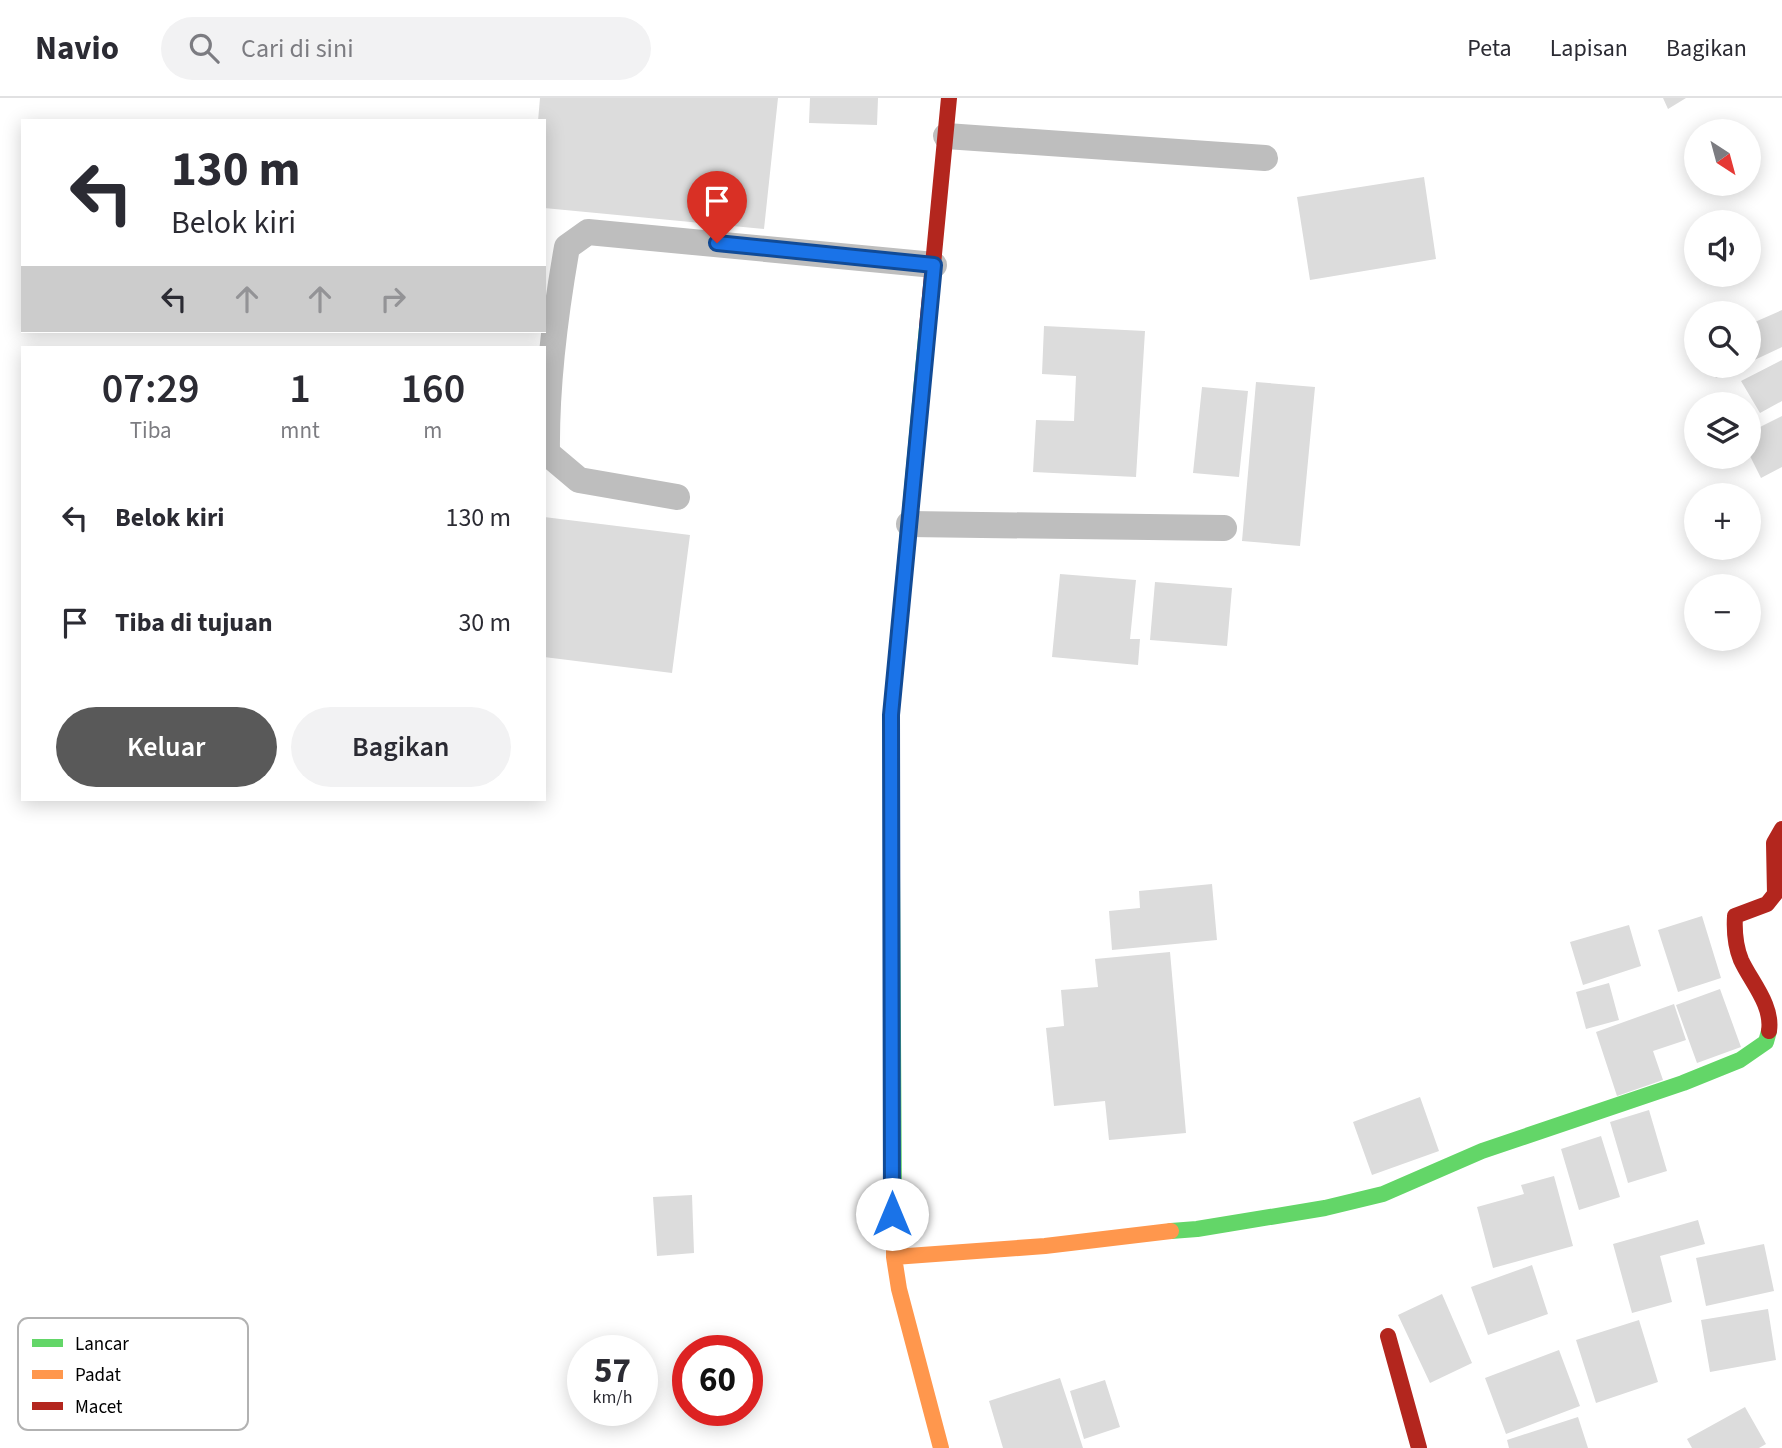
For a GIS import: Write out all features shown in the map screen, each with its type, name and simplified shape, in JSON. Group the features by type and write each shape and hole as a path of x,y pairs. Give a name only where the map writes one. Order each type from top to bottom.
{"main road":[{"path":"941,1448 899,1289 894,1257 891,715 949,98"},
{"path":"894,1257 1045,1246 1133,1234 1197,1229 1325,1208 1383,1194 1482,1151 1683,1083 1740,1060 1766,1042 1770,1023 1757,985 1737,954 1732,935 1735,916 1767,904 1775,894 1774,843 1782,829"},
{"path":"1388,1336 1419,1448"}],"lane":[{"path":"946,136 1265,158"},
{"path":"677,496 579,480 547,453 546,408 567,247 588,232 934,265"},
{"path":"909,524 1224,528"}],"building":[{"path":"540,98 778,98 764,229 546,208 546,119 538,119"},
{"path":"810,98 878,98 877,125 809,123"},
{"path":"1663,98 1686,98 1668,109"},
{"path":"1424,177 1436,259 1310,280 1297,197"},
{"path":"1782,310 1782,347 1761,357 1761,319"},
{"path":"1044,326 1145,331 1136,477 1033,472 1036,420 1074,421 1076,376 1042,374"},
{"path":"1782,360 1782,401 1761,412 1761,392 1748,392 1741,381 1761,378 1761,371"},
{"path":"1256,382 1315,387 1300,546 1242,541"},
{"path":"1202,387 1248,391 1239,477 1193,473"},
{"path":"1782,416 1782,467 1761,478 1756,469 1761,469 1761,426"},
{"path":"546,517 690,535 672,673 546,657"},
{"path":"1060,574 1136,580 1130,639 1140,639 1138,665 1052,657"},
{"path":"1155,582 1232,588 1227,646 1150,640"},
{"path":"1212,884 1217,940 1112,950 1109,911 1140,908 1139,891"},
{"path":"1702,916 1721,978 1678,992 1658,930"},
{"path":"1629,925 1641,966 1583,985 1570,942"},
{"path":"1170,952 1186,1133 1109,1140 1105,1101 1054,1106 1046,1028 1064,1026 1061,990 1098,987 1095,959"},
{"path":"1609,983 1619,1020 1586,1029 1576,992"},
{"path":"1720,989 1741,1047 1697,1063 1676,1005"},
{"path":"1674,1004 1686,1040 1653,1051 1663,1080 1617,1096 1596,1032"},
{"path":"1420,1097 1439,1151 1372,1175 1353,1122"},
{"path":"1649,1110 1667,1171 1628,1183 1610,1122"},
{"path":"1601,1136 1620,1197 1579,1210 1561,1149"},
{"path":"1554,1176 1573,1246 1493,1268 1477,1207 1524,1194 1521,1185"},
{"path":"692,1195 694,1253 657,1256 653,1197"},
{"path":"1698,1220 1705,1244 1660,1256 1672,1302 1632,1313 1613,1244"},
{"path":"1764,1244 1774,1291 1706,1306 1696,1258"},
{"path":"1532,1265 1548,1314 1488,1335 1471,1287"},
{"path":"1442,1294 1472,1363 1430,1383 1398,1315"},
{"path":"1768,1309 1776,1360 1710,1372 1701,1320"},
{"path":"1639,1320 1658,1382 1596,1403 1576,1340"},
{"path":"1559,1350 1580,1406 1506,1434 1485,1378"},
{"path":"1060,1378 1083,1448 1003,1448 989,1401"},
{"path":"1105,1380 1120,1427 1084,1439 1070,1391"},
{"path":"1745,1407 1766,1444 1759,1448 1692,1448 1687,1439"},
{"path":"1578,1417 1588,1448 1509,1448 1507,1440"}],"traffic: fast":[{"path":"894,1196 891,715 927,327"},
{"path":"1171,1231 1325,1208 1383,1194 1482,1151 1683,1083 1740,1060 1766,1042 1769,1031"}],"traffic: slow":[{"path":"894,1196 894,1257 899,1289 941,1448"},
{"path":"894,1257 1045,1246 1171,1231"}],"traffic: jam":[{"path":"927,327 949,98"},
{"path":"1769,1031 1765,1003 1739,954 1735,938 1735,916 1767,904 1775,894 1774,843 1782,829"},
{"path":"1388,1336 1419,1448"}],"route":[{"path":"717,243 934,265 891,715 892,1214"}]}
